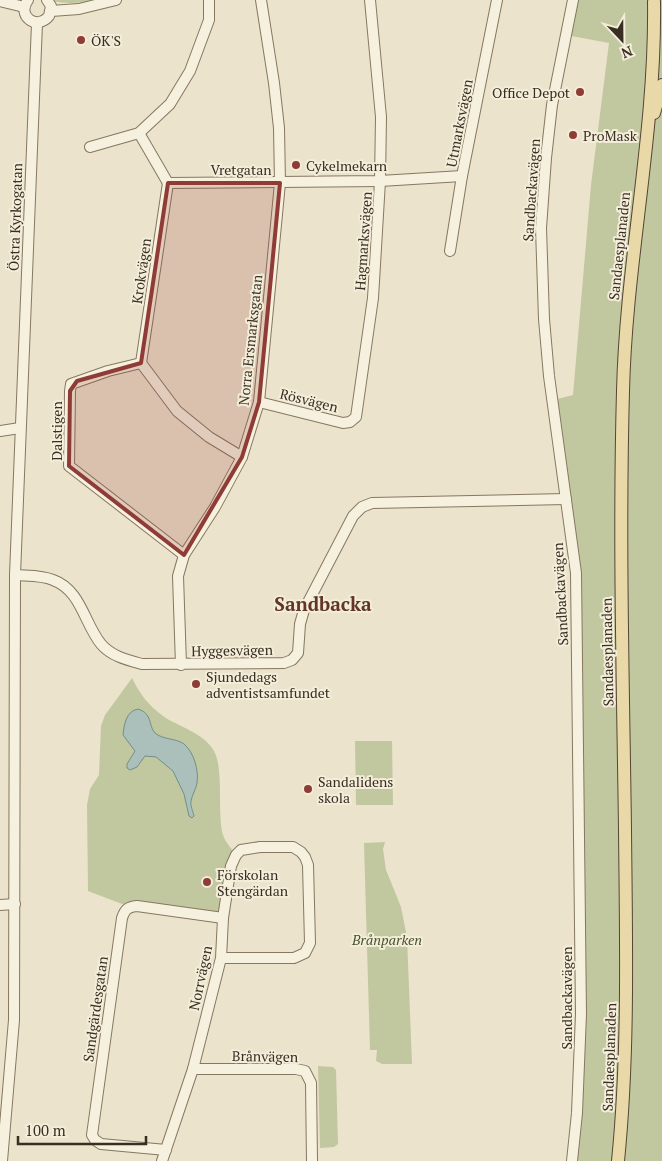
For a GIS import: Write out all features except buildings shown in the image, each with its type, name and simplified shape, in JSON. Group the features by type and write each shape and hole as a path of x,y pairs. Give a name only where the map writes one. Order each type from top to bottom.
{"main road":[{"path":"653,1 662,12"},
{"name":"Sandaesplanaden","path":"618,1161 623,1113 625,1024 621,515 623,388 628,295 646,144 653,58 653,1"},
{"name":"Sandaesplanaden","path":"646,144 662,85"}],"street":[{"path":"0,1 26,4 27,18 37,23 46,19 51,11 51,6 47,0"},
{"path":"51,11 79,9 116,0"},
{"path":"90,147 139,133 170,104 190,71 209,20 209,0"},
{"name":"Norra Ersmarksgatan","path":"181,665 178,576 184,555 216,507 242,457 259,402 280,183 279,128 261,0"},
{"name":"Hagmarksvägen","path":"352,420 356,417 373,298 380,181 381,117 370,0"},
{"name":"Utmarksvägen","path":"450,251 462,176 497,0"},
{"name":"Sandbackavägen","path":"572,1161 577,1114 581,1014 576,573 549,376 544,319 541,228 552,105 573,0"},
{"name":"Östra Kyrkogatan","path":"2,1161 14,1020 15,575 37,23"},
{"path":"139,133 168,183"},
{"name":"Vretgatan","path":"168,183 380,181 462,176"},
{"name":"Krokvägen","path":"141,363 168,183"},
{"path":"141,363 177,411 209,437 242,457"},
{"name":"Dalstigen","path":"141,363 108,371 71,384 69,466 184,555"},
{"name":"Rösvägen","path":"259,402 343,423 352,420"},
{"path":"0,431 20,428"},
{"name":"Hyggesvägen","path":"15,575 46,578 59,582 70,591 80,604 94,634 102,645 118,657 142,664 284,663 292,660 298,653 300,624 304,610 353,516 362,507 372,503 566,499"},
{"name":"Norrvägen","path":"162,1161 193,1070 220,958 223,918 232,866 236,855 242,850 260,847 293,847 302,852 306,857 308,865 310,943 305,952 294,958 220,958"},
{"path":"0,905 15,904"},
{"name":"Sandgärdesgatan","path":"166,1150 101,1144 92,1135 122,918 124,911 130,907 138,906 223,918"},
{"name":"Brånvägen","path":"193,1070 296,1069 305,1071 311,1083 312,1161"}],"highlighted area":[{"path":"168,183 280,183 259,402 242,457 184,555 69,466 70,391 77,381 141,363"}],"green space":[{"path":"48,0 93,0 70,3"},
{"path":"572,0 662,0 662,1161 572,1161 577,1113 577,608 553,400 573,395 591,185 609,43 566,35"},
{"path":"132,678 141,694 153,708 163,716 204,739 214,751 219,769 221,826 227,843 236,855 223,918 130,907 88,891 87,805 90,789 99,775 101,726 105,715"},
{"path":"355,741 392,741 393,805 356,805"},
{"name":"Brånparken","path":"385,842 383,849 386,870 401,907 407,937 412,1064 382,1064 376,1061 377,1050 370,1050 364,843"},
{"path":"318,1066 333,1067 336,1070 338,1144 334,1147 320,1148"}],"water":[{"path":"138,709 146,714 155,733 184,744 191,752 197,778 191,801 194,816 192,818 189,816 184,794 173,771 156,757 145,756 137,767 130,770 127,768 127,764 135,751 123,735 124,727 128,715"}],"place":[{"name":"ÖK'S","path":"81,40"},
{"name":"Office Depot","path":"580,92"},
{"name":"ProMask","path":"573,135"},
{"name":"Cykelmekarn","path":"296,165"},
{"name":"Sjundedags adventistsamfundet","path":"196,684"},
{"name":"Sandalidens skola","path":"308,789"},
{"name":"Förskolan Stengärdan","path":"207,882"}],"district":[{"name":"Sandbacka","path":"323,603"}]}
